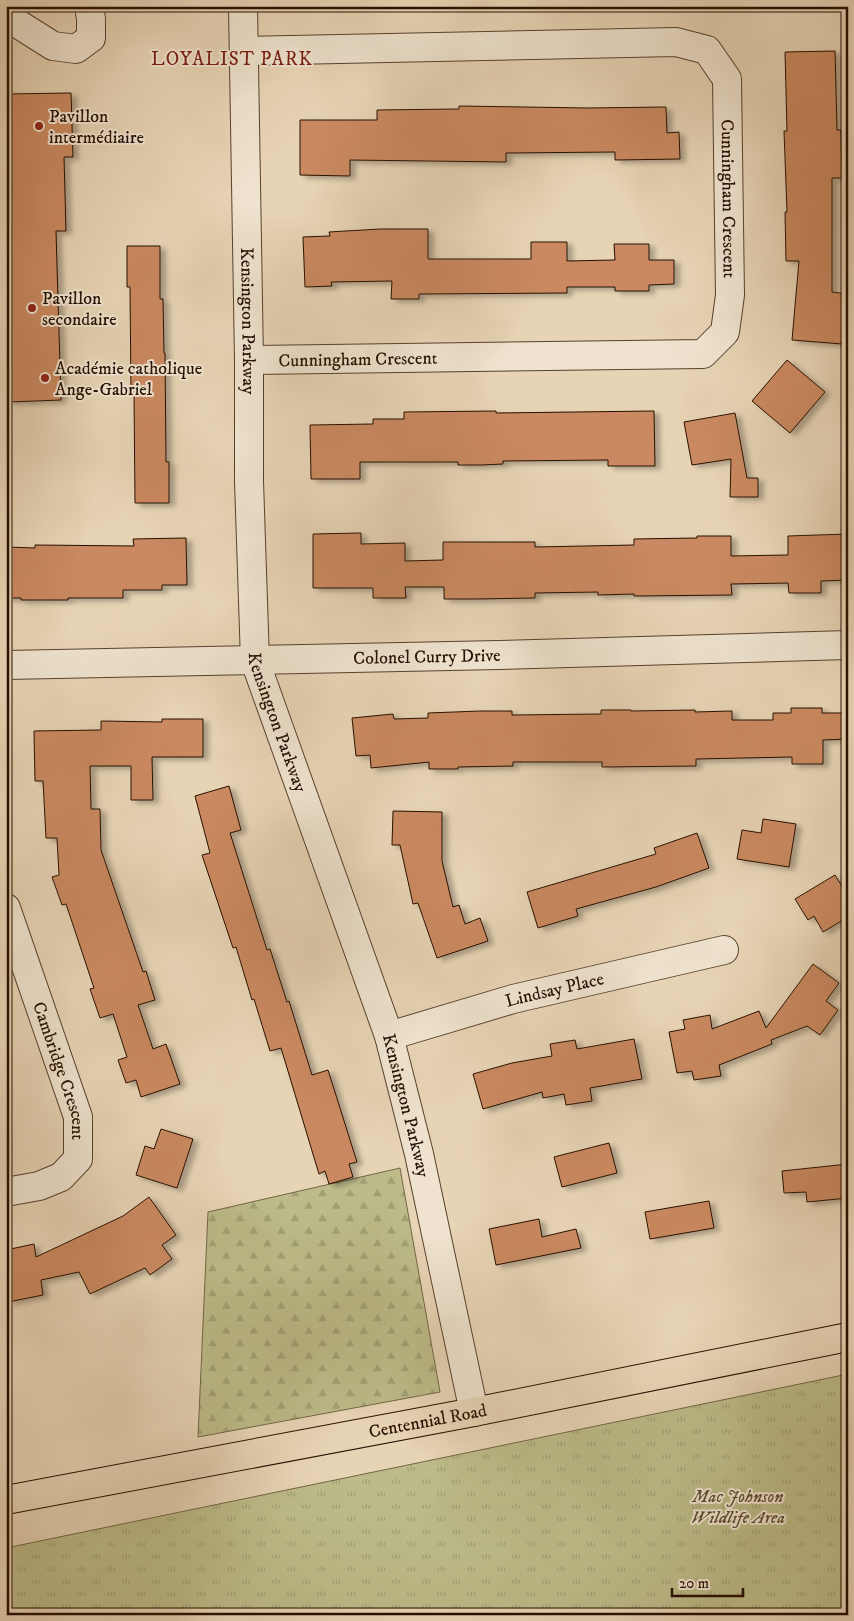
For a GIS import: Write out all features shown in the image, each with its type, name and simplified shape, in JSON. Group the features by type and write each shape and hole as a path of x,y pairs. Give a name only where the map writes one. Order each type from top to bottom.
{"main road":[{"name":"Centennial Road","path":"6,1500 474,1412 848,1337"}],"street":[{"path":"13,19 53,46 76,49 91,38 89,6"},
{"name":"Kensington Parkway","path":"243,6 249,360 249,481 255,660 389,1036 419,1154 474,1412"},
{"name":"Cunningham Crescent","path":"244,51 676,42 707,50 727,79 730,295 725,332 703,354 249,360"},
{"name":"Colonel Curry Drive","path":"6,665 848,645"},
{"name":"Cambridge Crescent","path":"6,908 78,1117 78,1159 61,1177 39,1186 6,1192"},
{"name":"Lindsay Place","path":"389,1036 513,999 724,950"}],"green space":[{"path":"400,1168 440,1392 198,1437 208,1212"},
{"name":"Mac Johnson Wildlife Area","path":"848,1374 848,1615 6,1615 6,1548"}],"building":[{"path":"835,51 837,130 841,130 842,178 832,178 832,292 847,294 842,344 792,340 799,261 786,261 785,212 787,212 784,131 787,131 785,52"},
{"name":"Pavillon secondaire","path":"71,93 73,157 64,157 66,231 56,231 61,400 8,402 8,385 6,385 6,94"},
{"path":"459,106 666,107 667,133 679,132 680,159 615,160 615,152 506,153 506,162 350,160 350,176 300,175 300,120 377,120 377,110 459,109"},
{"path":"428,229 428,259 531,259 531,242 567,242 567,261 615,260 614,244 649,244 649,260 674,260 674,284 649,285 649,291 615,291 615,287 567,287 567,293 419,294 419,299 391,299 392,281 331,282 332,286 305,287 303,237 330,236 329,232"},
{"path":"127,246 160,246 160,299 163,299 166,462 169,462 169,503 135,503 134,394 131,394 130,287 127,287"},
{"path":"787,360 825,392 790,433 752,401"},
{"path":"496,411 496,413 654,411 655,466 608,466 608,460 503,461 503,464 482,465 458,465 458,462 360,462 360,479 311,479 310,425 373,424 373,419 404,419 404,412"},
{"path":"735,413 747,478 758,478 758,497 730,497 731,459 692,465 684,422"},
{"path":"361,533 361,544 405,543 405,561 443,560 443,542 535,542 535,547 634,545 634,539 697,538 697,536 731,536 731,556 788,555 788,536 848,534 848,580 821,581 821,593 789,593 788,583 731,584 732,595 634,596 634,594 598,595 598,592 535,593 535,598 476,599 444,599 444,587 405,587 406,598 373,598 373,588 313,588 313,534"},
{"path":"186,538 187,585 162,585 162,590 123,590 123,598 21,600 21,598 6,598 6,547 35,548 35,545 134,546 133,539"},
{"path":"791,708 822,708 822,713 848,713 848,739 823,740 823,764 792,764 792,757 696,759 696,766 602,767 602,762 513,762 513,766 429,769 429,762 371,768 370,755 356,756 352,718 393,714 394,719 428,718 428,713 480,711 512,711 512,715 601,714 601,710 695,710 695,712 732,711 732,720 773,720 773,713 791,713"},
{"path":"162,719 203,719 203,757 152,757 153,800 131,800 131,766 90,766 91,809 100,809 101,850 143,972 146,971 155,1000 138,1005 153,1049 166,1044 180,1084 141,1097 136,1080 126,1083 118,1060 127,1057 113,1014 100,1018 90,989 94,988 66,904 62,905 52,877 59,875 57,838 46,838 43,781 35,781 34,731 101,730 101,721 162,722"},
{"path":"229,786 241,830 230,833 267,950 270,949 287,1002 289,1001 312,1075 328,1070 357,1162 349,1164 353,1177 329,1184 325,1171 319,1174 281,1048 270,1051 236,947 233,948 202,855 210,853 195,796"},
{"path":"393,811 442,812 442,861 453,907 459,905 465,924 480,918 488,941 437,958 418,903 413,904 400,845 392,845"},
{"path":"763,819 796,824 789,867 737,859 742,830 761,833"},
{"path":"697,833 709,868 656,887 576,909 578,916 538,928 527,892 656,854 654,848"},
{"path":"835,875 848,896 848,917 823,932 814,916 808,920 795,899"},
{"path":"813,964 839,983 826,1001 838,1010 820,1035 807,1026 771,1040 772,1044 719,1065 721,1076 694,1080 692,1071 677,1073 669,1032 685,1029 683,1020 710,1015 712,1029 759,1011 766,1028"},
{"path":"634,1039 642,1079 590,1088 592,1101 566,1105 564,1094 543,1098 542,1092 483,1109 473,1074 512,1063 552,1056 550,1044 575,1040 577,1049"},
{"path":"161,1129 193,1139 177,1188 136,1175 145,1146 154,1149"},
{"path":"609,1143 617,1173 562,1187 554,1157"},
{"path":"848,1164 848,1198 807,1202 806,1192 784,1193 782,1171"},
{"path":"149,1197 176,1235 162,1245 172,1259 150,1275 145,1268 90,1294 79,1272 41,1280 43,1295 8,1302 6,1292 6,1250 34,1244 36,1257 123,1216"},
{"path":"709,1201 714,1228 650,1239 645,1212"},
{"path":"539,1219 542,1237 576,1229 581,1248 496,1265 489,1229"}],"place":[{"name":"Pavillon intermédiaire","path":"39,126"},
{"name":"Pavillon secondaire","path":"32,308"},
{"name":"Académie catholique Ange-Gabriel","path":"45,378"}],"district":[{"name":"LOYALIST PARK","path":"232,58"}]}
